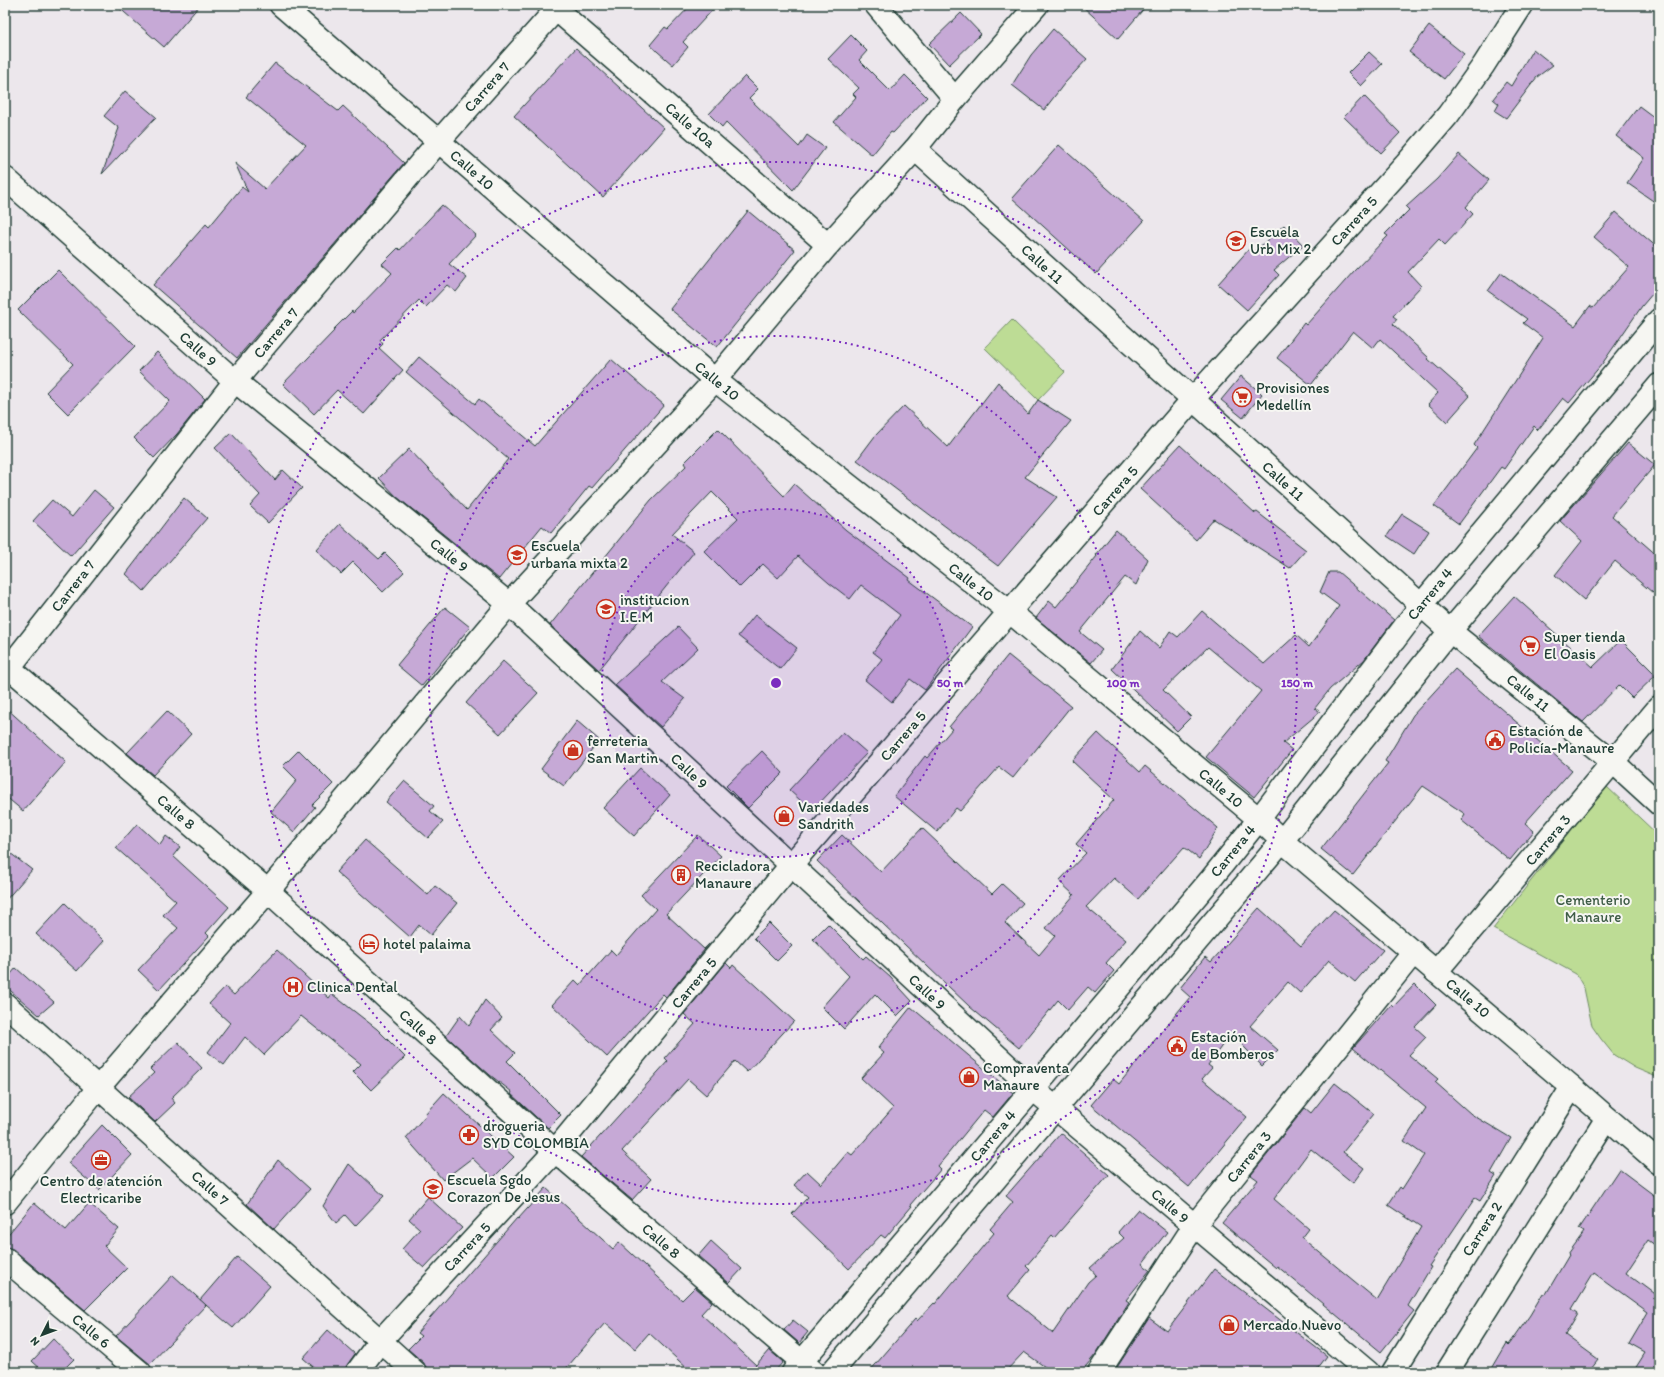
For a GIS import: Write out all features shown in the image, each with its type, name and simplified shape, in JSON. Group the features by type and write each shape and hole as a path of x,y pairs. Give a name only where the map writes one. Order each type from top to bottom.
{"street":[{"name":"Calle 10","path":"280,5 715,380 1010,612 1259,819 1282,841 1414,952 1659,1163"},
{"path":"876,5 955,99"},
{"path":"5,1203 99,1087 268,891 509,604 715,380 828,245 915,149 955,99 1037,5"},
{"name":"Carrera 5","path":"356,1372 380,1341 555,1151 791,865 1193,400 1448,114 1483,66 1522,5"},
{"name":"Carrera 7","path":"6,668 235,382 439,141 556,6"},
{"name":"Calle 10a","path":"556,6 828,245"},
{"name":"Calle 11","path":"915,149 1450,631 1613,762 1659,804"},
{"name":"Calle 9","path":"5,178 235,382 509,604 1033,1089 1368,1372"},
{"name":"Carrera 4","path":"803,1369 1033,1089 1211,879 1259,819 1421,605 1659,320"},
{"name":"Carrera 4","path":"832,1372 1055,1107 1282,841 1450,631 1659,385"},
{"name":"Calle 8","path":"6,668 268,891 555,1151 803,1369"},
{"name":"Carrera 3","path":"1436,972 1659,707"},
{"name":"Carrera 3","path":"1099,1372 1194,1226 1414,952"},
{"name":"Calle 7","path":"5,1004 415,1372"},
{"name":"Carrera 2","path":"1393,1372 1572,1087"},
{"path":"1447,1372 1607,1118"},
{"name":"Calle 6","path":"5,1259 140,1372"}],"green space":[{"path":"1012,320 1065,372 1038,400 985,348"},
{"name":"Cementerio Manaure","path":"1606,786 1659,836 1659,1078 1635,1068 1614,1055 1601,1039 1592,1026 1584,988 1576,974 1493,929"}],"building":[{"path":"116,5 200,5 164,47"},
{"path":"691,5 717,5 683,42 688,47 673,65 650,45 665,27 668,29"},
{"path":"1081,5 1147,5 1118,39"},
{"path":"961,13 981,34 949,65 929,44"},
{"path":"1429,26 1464,54 1444,79 1409,52"},
{"path":"1053,29 1087,59 1064,84 1044,110 1012,85 1031,55"},
{"path":"851,35 867,51 859,60 890,91 905,75 927,97 893,133 891,132 872,155 834,122 856,97 853,94 859,88 828,59"},
{"path":"576,48 664,128 603,197 514,116"},
{"path":"1533,49 1553,65 1537,77 1506,118 1495,111 1499,104 1493,99 1506,82 1511,86"},
{"path":"1369,52 1382,64 1361,86 1348,73"},
{"path":"275,63 338,111 343,106 404,163 237,358 153,285 206,224 209,227 242,187 248,192 235,163 265,189 306,145 246,97"},
{"path":"745,76 758,89 749,98 799,147 807,135 825,148 793,190 726,122 722,127 709,114"},
{"path":"125,91 156,117 102,174 119,128 104,116"},
{"path":"1364,96 1400,133 1381,153 1344,117"},
{"path":"1639,106 1659,121 1659,205 1627,183 1644,158 1616,136"},
{"path":"1059,145 1144,221 1096,274 1012,198"},
{"path":"1459,154 1489,180 1466,207 1473,214 1459,230 1445,245 1439,239 1408,272 1421,286 1393,316 1397,319 1393,324 1429,358 1428,359 1470,396 1447,422 1428,404 1438,393 1380,339 1373,348 1353,331 1311,385 1277,358 1304,323 1306,325 1354,271 1388,236 1385,234 1409,210 1406,207 1437,179"},
{"path":"442,205 476,235 449,264 467,278 456,292 447,285 426,307 419,300 380,340 383,344 379,348 403,370 364,414 337,390 314,414 283,384 334,331 333,330 352,311 353,313 392,273 382,264 398,248 400,250"},
{"path":"748,211 795,250 717,347 670,309"},
{"path":"1616,212 1659,249 1659,286 1642,306 1602,364 1569,403 1563,398 1538,430 1534,426 1504,469 1501,467 1459,524 1434,506 1477,448 1474,445 1543,338 1523,323 1527,319 1488,291 1501,273 1575,326 1590,306 1593,308 1629,267 1594,237"},
{"path":"1284,225 1303,245 1274,270 1279,275 1247,310 1218,284 1250,248 1254,252"},
{"path":"58,270 135,346 68,414 46,392 73,364 18,310"},
{"path":"157,352 205,399 177,434 154,458 134,438 170,401 139,371"},
{"path":"419,357 475,404 479,399 535,446 611,359 664,405 592,488 589,486 551,533 542,526 499,579 397,497 379,478 409,449 467,510 508,459 406,372"},
{"name":"Provisiones Medellín","path":"1241,376 1262,394 1243,418 1221,400"},
{"path":"998,382 1028,414 1038,400 1071,421 1025,477 1057,497 998,566 857,460 875,436 904,406 948,447"},
{"path":"718,429 784,496 794,484 846,530 972,627 925,690 910,679 892,702 865,680 882,659 873,652 900,615 861,585 850,599 798,556 778,578 763,564 740,587 704,551 738,518 712,492 672,534 694,552 599,670 550,625 651,500 686,466 684,463"},
{"path":"231,433 275,480 283,470 302,488 268,523 250,506 260,495 215,448"},
{"path":"1628,443 1655,465 1612,516 1659,557 1659,598 1615,561 1584,600 1555,575 1582,541 1560,521"},
{"path":"1180,445 1255,513 1257,512 1306,550 1290,568 1214,519 1196,540 1140,489"},
{"path":"94,490 114,507 71,556 33,521 52,500 72,517"},
{"path":"184,498 207,518 144,591 126,574"},
{"path":"1402,514 1429,531 1414,554 1387,536"},
{"path":"340,524 379,559 385,553 404,572 383,592 353,562 341,574 316,550"},
{"path":"1116,530 1148,559 1136,585 1125,577 1080,632 1102,650 1091,663 1036,618 1049,601 1056,607"},
{"path":"1329,572 1338,572 1394,620 1364,660 1330,689 1315,708 1320,712 1283,743 1292,750 1254,797 1206,757 1261,691 1208,647 1163,690 1191,717 1177,731 1112,669 1140,631 1159,648 1170,631 1178,637 1202,611 1264,664 1296,635 1309,647 1339,606 1320,592"},
{"path":"1514,596 1593,667 1621,640 1656,675 1632,698 1619,685 1583,722 1478,636"},
{"path":"445,607 470,627 422,686 397,665"},
{"path":"755,615 797,648 780,669 738,636"},
{"path":"678,627 698,648 662,682 685,699 661,727 615,685"},
{"path":"1008,655 1071,706 1013,778 999,767 960,811 956,808 937,832 894,796 925,756 927,758 952,729 949,727"},
{"path":"503,661 538,693 500,734 466,703"},
{"path":"1455,669 1572,770 1525,823 1534,831 1510,860 1461,820 1465,814 1423,786 1353,875 1321,849 1388,763 1385,761 1413,715"},
{"path":"5,707 66,762 23,811 5,796"},
{"path":"167,711 191,734 153,775 127,753"},
{"name":"ferreteria San Martin","path":"577,721 599,740 564,786 541,769"},
{"path":"843,732 867,753 812,811 789,790"},
{"path":"1098,733 1140,772 1145,766 1218,828 1199,859 1184,847 1138,899 1114,878 1086,907 1126,940 1106,963 1114,971 1095,993 1088,987 1068,1010 1058,1000 1019,1048 970,1007 817,861 842,835 881,872 922,828 992,894 1002,884 1023,903 1005,923 1039,955 1055,936 1046,928 1074,895 1059,881 1086,853 1076,844 1114,800 1072,761"},
{"path":"299,750 333,784 312,805 315,807 294,832 271,812 297,780 283,766"},
{"path":"762,751 783,773 748,808 726,786"},
{"path":"640,768 670,795 634,836 603,808"},
{"path":"404,781 434,806 430,811 443,822 428,838 386,802"},
{"path":"137,824 160,845 166,836 180,847 173,856 229,907 206,933 209,936 159,990 138,970 178,928 163,915 176,901 116,848"},
{"path":"698,835 721,856 666,914 704,949 709,944 666,997 663,994 607,1057 552,1005 575,980 580,985 611,950 616,955 656,909 641,895"},
{"path":"365,840 428,895 435,886 457,903 431,935 419,925 410,937 336,872"},
{"path":"5,849 32,870 5,901"},
{"path":"65,903 104,941 77,971 36,934"},
{"path":"1259,908 1301,946 1334,910 1383,950 1355,982 1329,960 1300,993 1288,982 1250,1026 1278,1050 1262,1066 1231,1033 1208,1065 1212,1068 1202,1079 1247,1117 1189,1187 1091,1105 1113,1079 1119,1084 1190,997 1180,988 1205,957 1211,962"},
{"path":"769,923 792,946 777,961 754,938"},
{"path":"828,924 863,959 866,956 890,977 912,1001 897,1016 875,994 844,1029 822,1007 849,976 813,939"},
{"path":"277,950 329,998 332,994 377,1029 405,1057 371,1090 353,1072 361,1064 301,1016 264,1055 245,1037 224,1065 208,1052 230,1023 209,1004 225,987 234,995"},
{"path":"726,963 731,968 733,965 794,1021 747,1072 735,1061 706,1095 688,1079 622,1151 651,1179 632,1200 581,1157 668,1061 665,1058 695,1024 684,1014"},
{"path":"16,968 54,1002 39,1015 5,986 5,981"},
{"path":"1415,984 1436,1005 1415,1027 1426,1037 1409,1055 1438,1079 1435,1082 1471,1114 1511,1138 1491,1173 1496,1176 1480,1201 1475,1198 1429,1266 1431,1267 1408,1306 1414,1311 1381,1352 1277,1266 1276,1268 1222,1223 1258,1180 1251,1175 1305,1108 1311,1113 1335,1083 1374,1114 1343,1152 1364,1168 1353,1183 1311,1149 1274,1199 1309,1229 1302,1238 1377,1300 1421,1227 1388,1205 1400,1187 1402,1189 1424,1155 1404,1141 1426,1108 1353,1048 1391,1005 1393,1007"},
{"path":"485,1000 502,1018 491,1030 515,1053 507,1061 561,1115 548,1128 511,1094 512,1092 490,1075 446,1036 460,1016 469,1026"},
{"path":"911,1007 1013,1093 993,1117 984,1110 938,1166 941,1169 910,1205 912,1206 885,1238 881,1235 849,1269 792,1214 808,1197 794,1185 807,1171 821,1184 848,1152 852,1155 893,1108 861,1078 884,1053 878,1048"},
{"path":"178,1042 202,1068 171,1098 175,1103 155,1122 128,1097 154,1073 150,1069"},
{"path":"444,1093 514,1157 493,1178 472,1158 443,1180 406,1138"},
{"path":"102,1125 132,1155 99,1190 68,1163"},
{"path":"1061,1133 1109,1175 1054,1238 1052,1236 1026,1266 1030,1270 1008,1296 1053,1333 1088,1282 1096,1275 1090,1268 1124,1238 1118,1232 1138,1209 1167,1232 1142,1264 1150,1270 1126,1300 1129,1302 1096,1354 1081,1372 1052,1372 1024,1352 1005,1372 869,1372 915,1319 917,1321 934,1303 935,1304 994,1233 990,1229 1013,1202 1006,1196"},
{"path":"278,1160 310,1189 274,1229 247,1204"},
{"path":"349,1164 384,1196 355,1226 345,1215 336,1223 323,1206"},
{"path":"1619,1169 1659,1199 1659,1248 1648,1240 1626,1273 1657,1296 1659,1292 1659,1372 1633,1372 1645,1353 1629,1344 1648,1312 1594,1273 1572,1309 1578,1313 1565,1335 1598,1359 1588,1372 1490,1372 1507,1343 1509,1345 1543,1293 1546,1294 1569,1255 1568,1254 1584,1232 1579,1229"},
{"path":"546,1188 613,1249 619,1242 682,1300 695,1287 712,1302 701,1314 756,1365 769,1350 783,1362 774,1372 691,1372 649,1333 635,1349 605,1323 563,1372 427,1372 424,1363 408,1349 421,1336 417,1333 517,1218 518,1219"},
{"path":"428,1197 462,1228 424,1268 402,1249 420,1229 409,1219"},
{"path":"34,1203 66,1230 89,1203 119,1229 104,1246 127,1268 85,1310 13,1249 5,1247 5,1238"},
{"path":"711,1241 742,1269 729,1283 698,1256"},
{"path":"237,1257 270,1286 233,1328 200,1300"},
{"name":"Mercado Nuevo","path":"1214,1269 1327,1356 1315,1372 1119,1372 1116,1369 1149,1318 1167,1331"},
{"path":"173,1275 206,1305 150,1364 116,1336"},
{"path":"793,1320 808,1332 799,1343 784,1330"},
{"path":"328,1330 355,1354 347,1365 345,1372 319,1372 303,1358"},
{"path":"53,1339 74,1359 61,1372 44,1372 32,1361"}],"place":[{"name":"Escuela Urb Mix 2","path":"1236,241"},
{"name":"Provisiones Medellín","path":"1242,397"},
{"name":"Escuela urbana mixta 2","path":"517,555"},
{"name":"institucion I.E.M","path":"606,609"},
{"name":"Super tienda El Oasis","path":"1530,646"},
{"name":"Estación de Policía-Manaure","path":"1495,740"},
{"name":"ferreteria San Martin","path":"573,750"},
{"name":"Variedades Sandrith","path":"784,816"},
{"name":"Recicladora Manaure","path":"681,875"},
{"name":"hotel palaima","path":"369,944"},
{"name":"Clinica Dental","path":"293,987"},
{"name":"Estación de Bomberos","path":"1177,1046"},
{"name":"Compraventa Manaure","path":"969,1077"},
{"name":"drogueria SYD COLOMBIA","path":"469,1135"},
{"name":"Centro de atención Electricaribe","path":"101,1160"},
{"name":"Escuela Sgdo Corazon De Jesus","path":"433,1189"},
{"name":"Mercado Nuevo","path":"1229,1325"}]}
